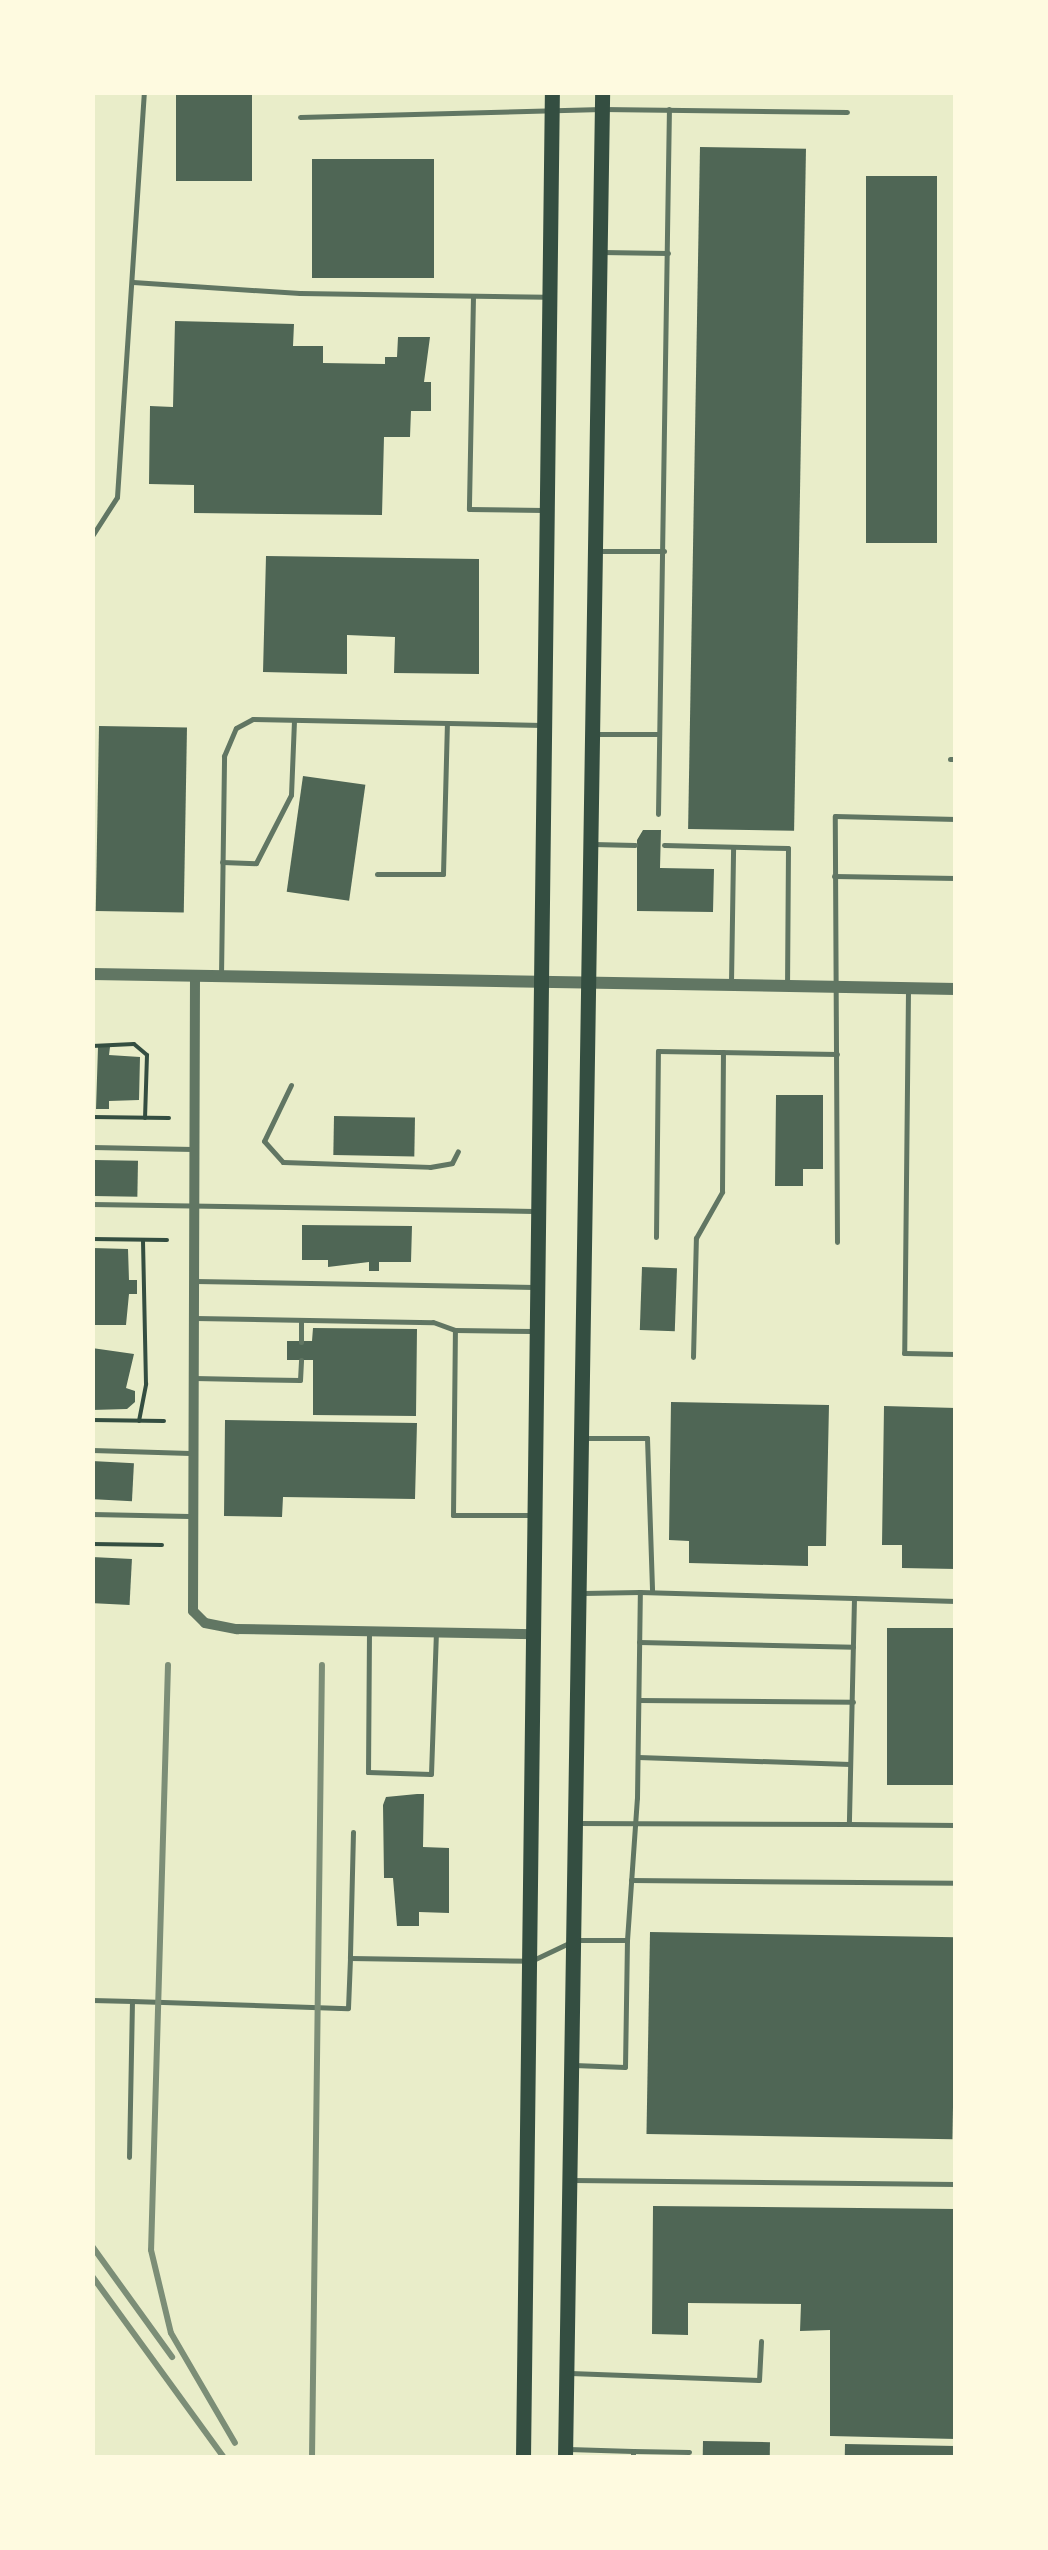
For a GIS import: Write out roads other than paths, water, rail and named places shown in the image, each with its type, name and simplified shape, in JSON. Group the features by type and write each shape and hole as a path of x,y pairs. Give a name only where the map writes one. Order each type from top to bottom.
{"main road":[{"path":"522,2458 542,1211 552,92"},
{"path":"565,2453 602,100"}],"street":[{"path":"92,974 956,988"},
{"path":"195,976 189,1595 199,1618 224,1628 536,1634"}],"lane":[{"path":"92,536 116,496 144,92"},
{"path":"300,117 552,111 602,100 669,109 847,112"},
{"path":"658,814 669,109"},
{"path":"599,252 668,253"},
{"path":"132,282 549,296"},
{"path":"472,296 469,509 546,510"},
{"path":"594,550 664,551"},
{"path":"221,976 224,756 236,728 254,719 545,725"},
{"path":"222,862 256,863 291,794 294,720"},
{"path":"377,874 443,874 447,723"},
{"path":"593,734 659,734"},
{"path":"837,1242 834,816 956,818"},
{"path":"593,844 635,845"},
{"path":"664,846 788,848 787,986"},
{"path":"731,985 733,848"},
{"path":"834,876 956,878"},
{"path":"908,988 904,1354 956,1354"},
{"path":"656,1236 658,1051 837,1054"},
{"path":"693,1357 696,1238 722,1192 723,1052"},
{"path":"291,1085 264,1141 283,1162 430,1167 452,1163 458,1151"},
{"path":"92,1148 193,1148"},
{"path":"92,1204 542,1211"},
{"path":"192,1281 541,1288"},
{"path":"191,1318 433,1322 455,1330 540,1331"},
{"path":"301,1320 301,1342"},
{"path":"455,1330 453,1515 538,1516"},
{"path":"190,1378 300,1380 301,1360"},
{"path":"582,1438 647,1438 652,1592"},
{"path":"92,1450 190,1452"},
{"path":"92,1514 189,1516"},
{"path":"572,2064 625,2066 626,1940 636,1822 640,1592"},
{"path":"580,1593 956,1600"},
{"path":"849,1824 854,1598"},
{"path":"369,1632 368,1772 430,1774 436,1632"},
{"path":"640,1642 854,1646"},
{"path":"639,1700 852,1702"},
{"path":"638,1757 851,1764"},
{"path":"576,1823 956,1826"},
{"path":"92,2000 348,2008 354,1832"},
{"path":"631,1880 956,1883"},
{"path":"350,1958 531,1961 574,1940 626,1940"},
{"path":"129,2157 132,2002"},
{"path":"570,2180 956,2184"},
{"path":"566,2373 760,2380 761,2340"},
{"path":"565,2453 689,2452"}],"railway":[{"path":"168,1665 151,2250 171,2333 235,2443"},
{"path":"312,2458 322,1665"},
{"path":"92,2246 172,2357"},
{"path":"92,2276 224,2458"}]}
